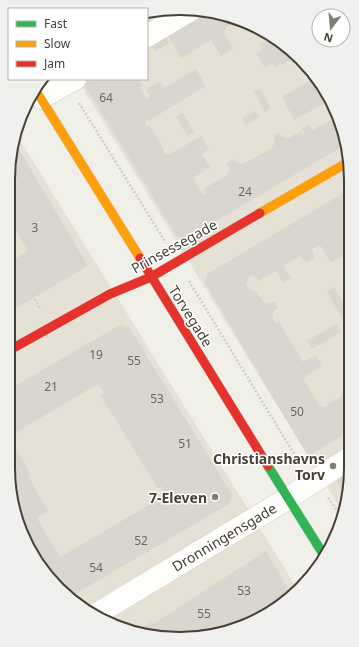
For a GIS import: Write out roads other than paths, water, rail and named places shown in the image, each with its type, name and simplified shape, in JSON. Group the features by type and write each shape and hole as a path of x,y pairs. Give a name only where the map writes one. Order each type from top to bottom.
{"street":[{"path":"148,35 183,15"},
{"path":"39,93 71,81"},
{"name":"Torvegade","path":"38,95 151,277 290,497 321,551"},
{"name":"Prinsessegade","path":"15,346 110,294 151,277 344,165"},
{"name":"Dronningensgade","path":"100,612 290,497 344,462"}],"place":[{"name":"Christianshavns Torv","path":"333,466"},
{"name":"7-Eleven","path":"215,497"}]}
